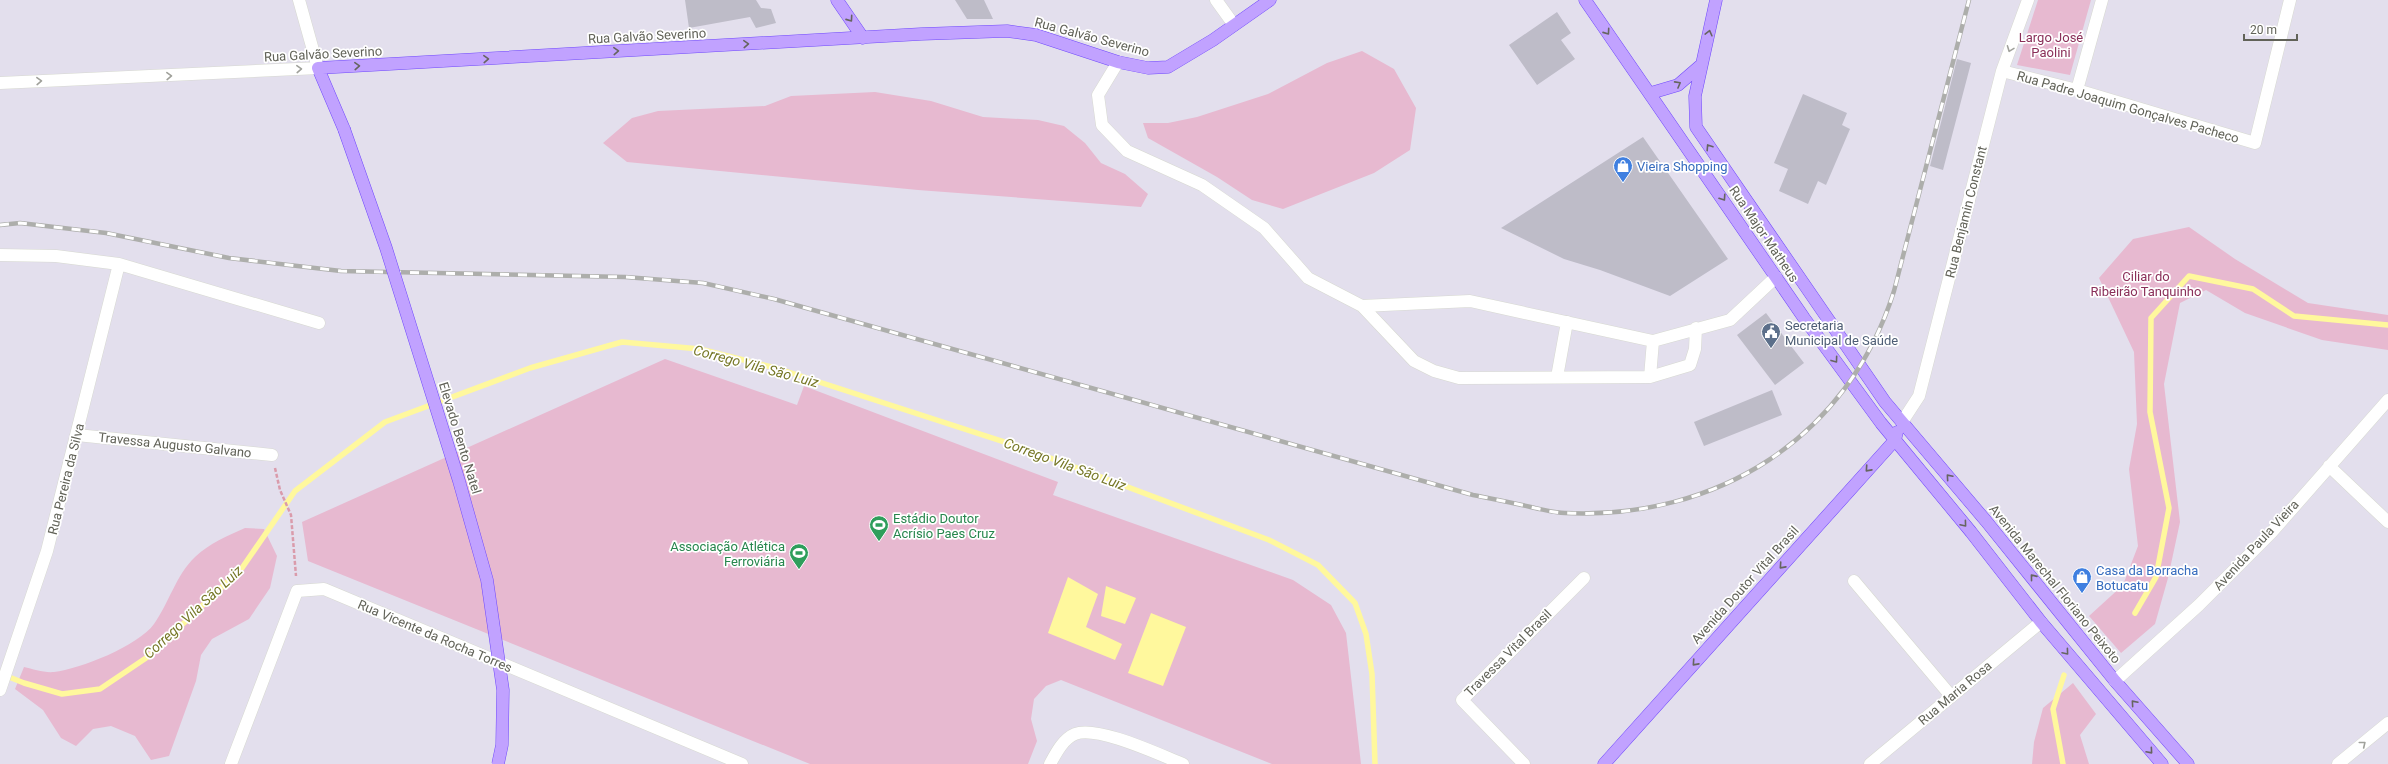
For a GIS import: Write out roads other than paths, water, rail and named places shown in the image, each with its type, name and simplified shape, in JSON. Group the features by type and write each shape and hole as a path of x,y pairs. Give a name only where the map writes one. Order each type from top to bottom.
{"main road":[{"path":"837,0 863,38"},
{"name":"Rua Galvão Severino","path":"318,68 1007,31 1036,35 1118,62 1148,68 1168,67 1270,0"},
{"name":"Rua Major Matheus","path":"1585,0 1651,93 1776,277 1894,440"},
{"name":"Rua Major Matheus","path":"1716,0 1700,66 1695,96 1696,127 1885,402 1902,422"},
{"path":"1651,93 1678,85 1700,66"},
{"name":"Elevado Bento Natel","path":"318,68 344,129 388,256 459,481 487,580 503,690 502,745 498,764"},
{"name":"Avenida Doutor Vital Brasil","path":"1604,764 1894,440 1902,422"},
{"name":"Avenida Marechal Floriano Peixoto","path":"1902,422 1991,526 2115,681 2188,764"},
{"path":"1894,440 1971,532 2041,622 2162,764"}],"street":[{"path":"299,0 318,68"},
{"path":"1216,0 1234,25"},
{"name":"Rua Benjamin Constant","path":"1902,422 1919,396 2002,71 2028,0"},
{"path":"2077,90 2102,0"},
{"name":"Rua Padre Joaquim Gonçalves Pacheco","path":"2002,71 2077,90 2255,143 2290,0"},
{"path":"1118,62 1098,95 1102,125 1127,151 1202,185 1264,228 1308,278 1362,306 1414,361 1434,371 1459,378 1650,377 1690,365 1695,349 1696,328"},
{"name":"Rua Galvão Severino","path":"0,83 318,68"},
{"path":"0,255 56,256 119,264 319,323"},
{"name":"Rua Pereira da Silva","path":"0,690 47,551 119,264"},
{"path":"1362,306 1470,301 1653,341 1696,328 1730,320 1776,277"},
{"path":"1556,377 1567,322"},
{"path":"1650,377 1653,341"},
{"name":"Avenida Paula Vieira","path":"2115,681 2199,605 2271,533 2388,400"},
{"name":"Travessa Augusto Galvano","path":"77,435 272,455"},
{"path":"2329,466 2388,522"},
{"name":"Travessa Vital Brasil","path":"1524,764 1462,700 1584,578"},
{"path":"1854,581 1951,696"},
{"name":"Rua Vicente da Rocha Torres","path":"231,764 297,591 324,589 742,764"},
{"name":"Rua Maria Rosa","path":"1870,764 2041,622"},
{"path":"2338,764 2388,723"},
{"path":"1050,764 1059,748 1075,734 1099,732 1183,764"}],"waterway":[{"path":"2135,613 2156,577 2169,508 2150,412 2151,318 2189,276 2253,289 2294,316 2388,325"},
{"name":"Corrego Vila São Luiz","path":"4,675 24,683 62,694 100,689 149,656 242,568 295,491 385,422 530,368 622,342 700,349 779,369 1029,450 1269,540 1318,565 1355,603 1366,634 1372,674 1375,764"},
{"path":"2063,764 2053,709 2064,675"}],"railway":[{"path":"0,225 20,223 106,233 229,258 341,271 625,277 703,283 774,299 1473,495 1565,513 1621,512 1674,502 1724,485 1769,460 1810,428 1845,389 1873,343 1894,291 1969,0"}],"place":[{"name":"Vieira Shopping","path":"1623,183"},
{"name":"Secretaria Municipal de Saúde","path":"1771,349"},
{"name":"Estádio Doutor Acrísio Paes Cruz","path":"879,542"},
{"name":"Associação Atlética Ferroviária","path":"799,570"},
{"name":"Casa da Borracha Botucatu","path":"2082,594"}],"park label":[{"name":"Largo José Paolini","path":"2051,44"},
{"name":"Ciliar do Ribeirão Tanquinho","path":"2146,284"}]}
